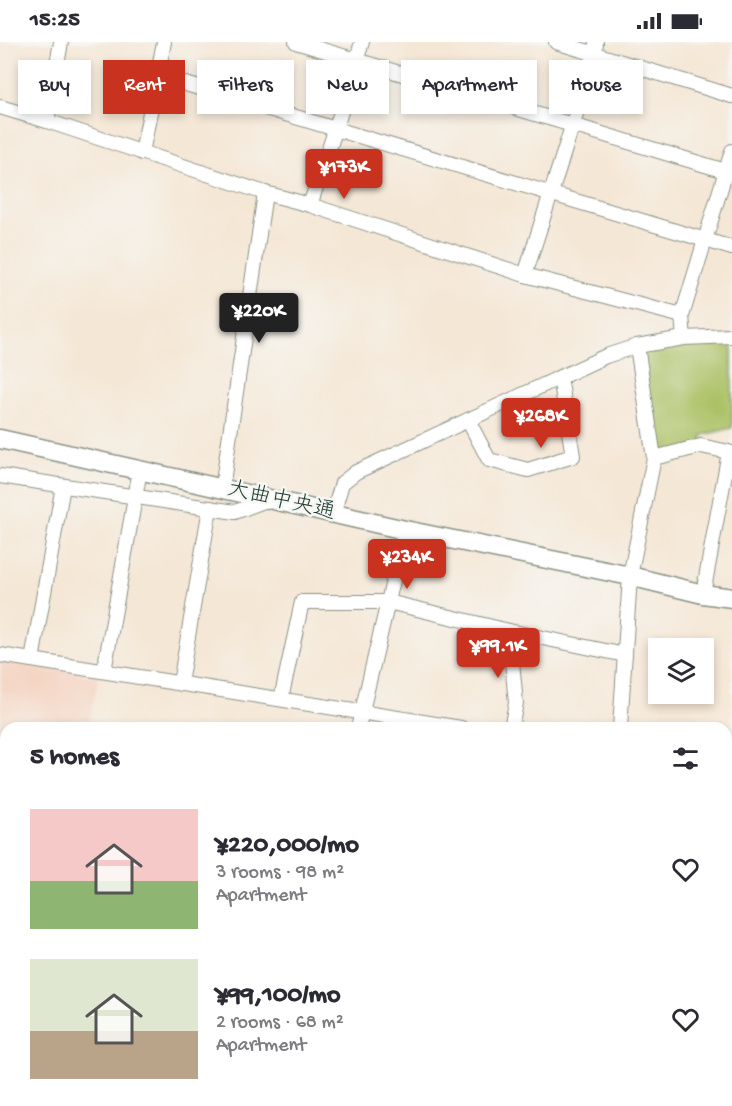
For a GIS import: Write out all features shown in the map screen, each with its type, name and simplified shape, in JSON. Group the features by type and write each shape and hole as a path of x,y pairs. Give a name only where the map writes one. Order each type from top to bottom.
{"main road":[{"name":"大曲中央通","path":"0,439 405,530 732,598"},
{"name":"大曲中央通","path":"704,594 732,606"}],"street":[{"path":"47,121 61,42"},
{"path":"161,60 164,42"},
{"path":"296,42 353,60"},
{"path":"356,60 362,42"},
{"path":"556,42 595,48 732,96"},
{"path":"525,275 595,48"},
{"path":"389,71 729,172"},
{"path":"185,84 732,248"},
{"path":"0,107 525,275 682,316"},
{"path":"142,153 151,114"},
{"path":"310,205 340,114"},
{"path":"684,338 682,316 729,172 732,151"},
{"path":"221,489 265,193"},
{"path":"333,513 342,483 356,472 606,356 637,346 684,338 732,336"},
{"path":"620,722 630,576 654,458 637,346"},
{"path":"468,420 489,460 528,470 573,456 560,377"},
{"path":"654,458 701,446 729,452 704,594"},
{"path":"104,671 140,470"},
{"path":"0,476 235,512 269,499"},
{"path":"32,660 63,486"},
{"path":"180,683 210,508"},
{"path":"359,722 405,530"},
{"path":"281,699 302,602 388,602 509,631 625,655"},
{"path":"509,631 516,703 513,722"},
{"path":"0,655 425,722"}],"shaded area":[{"path":"0,660 99,676 89,722 0,722"}],"green space":[{"path":"732,336 732,428 703,435 701,446 654,458 637,346"}]}
